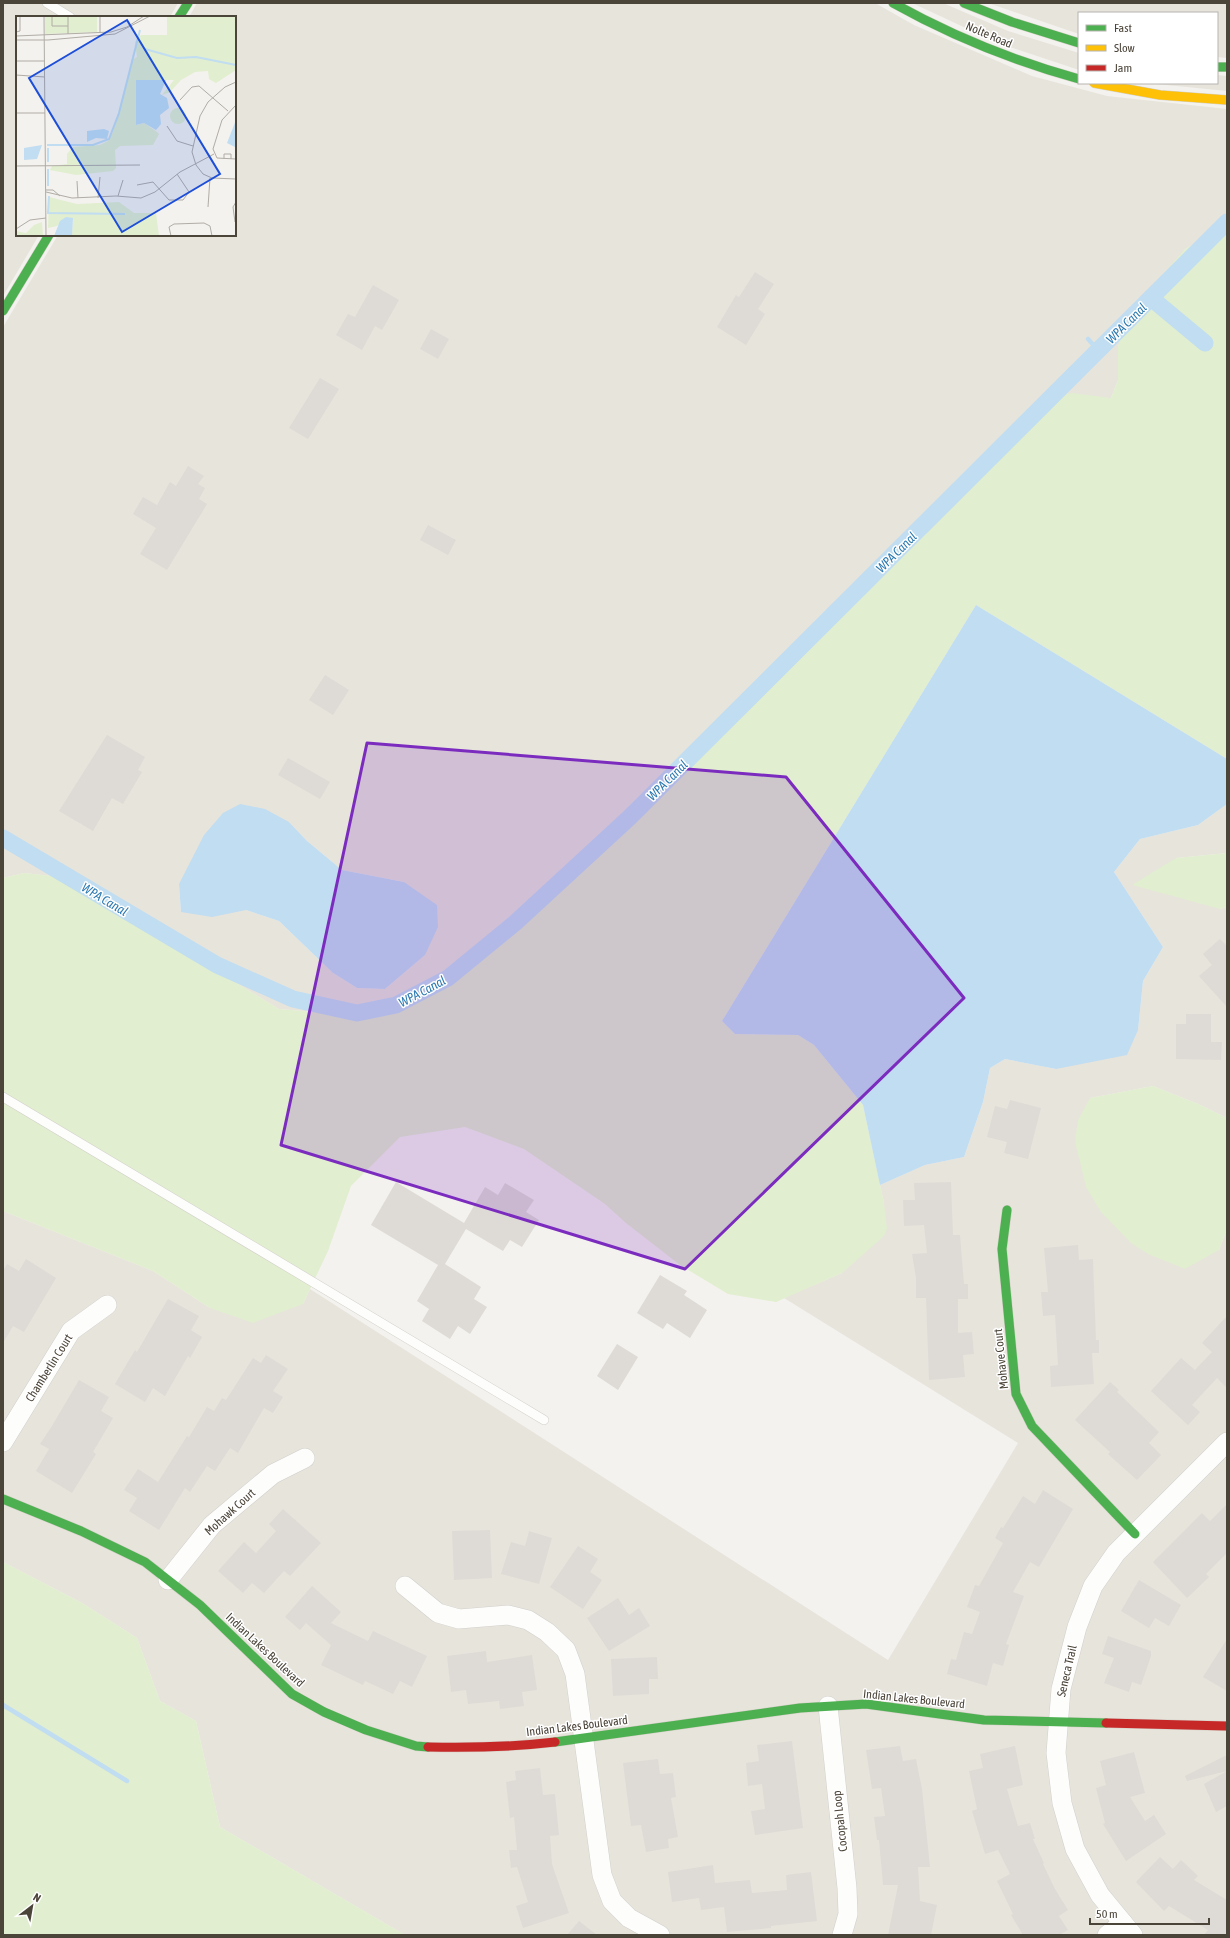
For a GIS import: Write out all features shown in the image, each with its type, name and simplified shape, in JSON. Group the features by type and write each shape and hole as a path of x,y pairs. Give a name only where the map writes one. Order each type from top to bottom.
{"street":[{"path":"180,16 188,3"},
{"name":"Nolte Road","path":"893,3 918,17 1035,68 1078,79"},
{"name":"Nolte Road","path":"964,3 1012,22 1078,43"},
{"path":"1098,84 1198,100 1227,100"},
{"path":"3,311 48,236"},
{"name":"Mohave Court","path":"1007,1210 1002,1249 1016,1394 1032,1426 1135,1534"},
{"name":"Chamberlin Court","path":"3,1442 71,1331 107,1305"},
{"name":"Seneca Trail","path":"1128,1929 1100,1895 1074,1849 1062,1803 1056,1753 1061,1689 1080,1620 1093,1586 1116,1553 1227,1442"},
{"name":"Mohawk Court","path":"168,1580 212,1525 273,1474 304,1458"},
{"name":"Indian Lakes Boulevard","path":"3,1499 24,1509 81,1531 138,1559 200,1605 292,1694 324,1712 366,1730 416,1746 462,1748 531,1745 800,1708 866,1704 984,1720 1227,1726"},
{"path":"405,1586 438,1613 459,1619 508,1615 528,1620 547,1632 566,1650 575,1674 602,1875 612,1902 629,1918 660,1935"},
{"name":"Cocopah Loop","path":"828,1706 847,1888 848,1914 842,1935"},
{"path":"1107,1935 1128,1929"}],"lane":[{"path":"47,3 68,16"},
{"path":"3,1097 544,1420"}],"highlighted area":[{"path":"367,743 786,777 964,998 685,1269 281,1145"}],"shaded area":[{"path":"3,3 178,3 171,16 16,16 16,236 38,236 3,296"},
{"path":"197,3 875,3 914,25 1032,76 1107,96 1227,109 1227,227 1185,249 1118,346 1118,380 1111,398 1049,397 688,765 477,965 375,1017 279,1009 61,877 24,873 3,878 3,327 57,236 236,236 236,16 190,16","holes":["289,822 307,841 342,870 404,882 425,955 385,989 357,988 333,973 279,921 246,910 181,912 179,885 192,862"]},
{"path":"912,3 943,3 1008,31 1078,53 1078,70 998,43"},
{"path":"988,3 1227,3 1227,58 1218,57 1218,12 1078,12 1078,34"},
{"path":"1218,75 1227,76 1227,91 1156,84 1218,84"},
{"path":"1227,804 1227,853 1176,858 1220,909 1227,907 1227,1118 1198,1104 1153,1086 1090,1098 1219,1250 1227,1229 1227,1935 405,1935 220,1827 196,1721 160,1701 137,1638 82,1603 3,1562 3,1211 153,1271 210,1308 303,1304 310,1289 888,1660 1018,1443 784,1298 842,1273 884,1203 880,1185 925,1165 964,1157 983,1102 990,1068 1005,1059 1056,1069 1138,1030 1143,981 1163,947 1114,872 1140,839 1198,825"}],"green space":[{"path":"1227,227 1227,759 976,605 722,1021 735,1034 798,1035 814,1045 863,1105 884,1203 887,1229 884,1236 842,1273 776,1302 728,1294 680,1265 626,1223 605,1204 524,1149 465,1127 400,1137 351,1186 328,1251 303,1304 253,1323 210,1308 153,1271 3,1211 3,878 24,873 61,877 279,1009 375,1017 477,965 688,765 1049,397 1072,393 1111,398 1118,380 1118,346 1130,312 1185,249"},
{"path":"1227,853 1227,907 1220,909 1132,885 1176,858"},
{"path":"1153,1086 1198,1104 1227,1118 1227,1229 1219,1250 1185,1269 1148,1254 1131,1243 1101,1212 1086,1187 1075,1141 1078,1120 1090,1098"},
{"path":"3,1562 82,1603 137,1638 160,1701 196,1721 220,1827 405,1935 3,1935"}],"water":[{"path":"976,605 1227,759 1227,804 1198,825 1140,839 1114,872 1163,947 1143,981 1138,1030 1127,1055 1056,1069 1005,1059 990,1068 983,1102 964,1157 925,1165 880,1185 863,1105 814,1045 798,1035 735,1034 722,1021"},
{"path":"240,804 265,809 289,822 307,841 342,870 404,882 437,905 438,927 425,955 385,989 357,988 333,973 279,921 246,910 212,917 181,912 179,884 204,835 223,813"}],"building":[{"path":"755,272 774,284 758,309 765,314 746,345 717,327 736,295 739,297"},
{"path":"373,285 399,300 382,330 375,326 362,350 336,335 348,314 355,317"},
{"path":"431,329 449,339 438,359 420,349"},
{"path":"320,378 339,389 308,439 289,428"},
{"path":"188,466 204,476 198,484 205,488 199,499 207,504 167,570 140,554 156,528 133,514 143,497 157,505 170,482 176,486"},
{"path":"428,525 456,540 448,555 420,540"},
{"path":"325,675 349,690 333,715 309,700"},
{"path":"107,735 145,757 138,770 142,772 123,804 112,798 93,831 59,811"},
{"path":"288,758 330,782 320,799 278,775"},
{"path":"1220,939 1227,946 1227,1007 1199,976 1212,965 1203,954"},
{"path":"1186,1014 1211,1014 1211,1042 1222,1042 1221,1060 1176,1059 1176,1024 1186,1024"},
{"path":"1010,1100 1041,1108 1028,1159 1004,1153 1007,1142 987,1137 995,1106 1007,1109"},
{"path":"396,1182 464,1223 485,1187 498,1195 505,1183 534,1200 526,1212 539,1220 522,1247 510,1240 503,1251 466,1229 445,1264 481,1287 474,1299 487,1307 470,1334 458,1326 450,1339 422,1321 429,1309 417,1301 438,1265 371,1225"},
{"path":"951,1182 953,1235 960,1235 964,1284 968,1284 968,1299 958,1299 958,1333 972,1332 974,1354 963,1355 965,1377 929,1380 926,1298 916,1298 916,1278 912,1254 927,1253 924,1225 904,1226 903,1200 915,1200 914,1183"},
{"path":"1078,1245 1079,1260 1093,1259 1096,1340 1099,1340 1099,1353 1092,1353 1094,1384 1051,1387 1050,1366 1058,1365 1055,1315 1043,1316 1041,1292 1048,1292 1044,1248"},
{"path":"26,1259 56,1278 24,1332 13,1326 3,1343 3,1271 7,1264 19,1271"},
{"path":"660,1275 687,1291 684,1295 707,1310 690,1338 667,1323 663,1329 637,1313"},
{"path":"168,1299 199,1316 191,1330 202,1337 190,1358 188,1356 165,1396 153,1388 145,1402 115,1384 135,1350 137,1352"},
{"path":"1227,1316 1227,1388 1217,1378 1192,1405 1200,1412 1188,1425 1151,1391 1181,1358 1195,1370 1212,1352 1202,1343"},
{"path":"617,1344 638,1357 618,1390 597,1376"},
{"path":"266,1355 288,1369 273,1391 283,1397 273,1413 264,1408 238,1453 230,1448 215,1471 207,1466 190,1492 185,1488 159,1530 129,1511 137,1498 124,1490 138,1469 158,1482 187,1436 189,1437 207,1407 214,1411 222,1398 226,1400 253,1358 261,1363"},
{"path":"79,1380 109,1397 101,1411 113,1418 93,1452 96,1454 72,1493 36,1471 49,1449 40,1444"},
{"path":"1110,1382 1119,1390 1117,1392 1159,1432 1149,1443 1161,1455 1137,1480 1108,1454 1110,1452 1075,1420"},
{"path":"1043,1490 1073,1509 1039,1567 1030,1562 1013,1592 1024,1596 1006,1644 1009,1645 1003,1666 993,1663 987,1686 947,1674 951,1659 956,1660 964,1632 972,1634 980,1612 967,1607 975,1585 979,1586 1003,1543 995,1538 1023,1496 1035,1504"},
{"path":"1227,1504 1227,1553 1206,1574 1209,1577 1187,1598 1153,1562 1202,1513 1210,1521"},
{"path":"283,1509 321,1543 290,1576 284,1571 264,1593 252,1583 243,1593 218,1571 244,1542 256,1553 276,1531 269,1524"},
{"path":"490,1530 492,1578 454,1580 452,1531"},
{"path":"529,1531 552,1538 539,1584 501,1574 511,1542 525,1546"},
{"path":"578,1546 598,1559 590,1572 602,1580 583,1609 550,1587"},
{"path":"1139,1580 1181,1605 1169,1626 1155,1618 1149,1628 1121,1611"},
{"path":"312,1586 341,1612 331,1623 368,1641 373,1631 427,1656 412,1687 400,1681 393,1694 365,1681 363,1685 321,1665 331,1645 306,1623 300,1630 285,1617"},
{"path":"618,1598 629,1615 639,1608 650,1626 609,1651 587,1618"},
{"path":"1108,1636 1151,1651 1151,1656 1141,1685 1132,1682 1129,1692 1104,1683 1114,1658 1102,1654"},
{"path":"1227,1639 1227,1691 1203,1677"},
{"path":"486,1651 487,1662 532,1655 537,1690 522,1692 524,1706 500,1709 499,1701 468,1704 466,1690 451,1692 447,1656"},
{"path":"657,1657 658,1679 649,1679 649,1694 613,1696 611,1659"},
{"path":"792,1741 803,1828 755,1835 751,1811 765,1809 762,1784 748,1786 746,1763 759,1761 757,1745"},
{"path":"900,1746 903,1761 916,1759 922,1789 930,1867 918,1867 920,1901 937,1905 931,1935 888,1935 898,1885 883,1885 879,1840 877,1840 874,1817 885,1816 881,1788 872,1789 866,1750"},
{"path":"1015,1746 1023,1785 1007,1789 1018,1826 1030,1823 1035,1839 1033,1839 1044,1863 1043,1864 1055,1889 1068,1910 1059,1916 1068,1930 1059,1935 1023,1935 1011,1915 1013,1914 997,1881 1010,1874 998,1850 985,1854 972,1811 977,1809 969,1771 983,1768 980,1754"},
{"path":"1134,1752 1145,1793 1130,1797 1145,1821 1154,1815 1166,1834 1126,1861 1103,1824 1105,1823 1096,1788 1106,1785 1100,1761"},
{"path":"1227,1755 1227,1771 1187,1781 1185,1776"},
{"path":"658,1759 660,1774 673,1773 676,1797 671,1798 678,1837 668,1839 669,1848 646,1852 641,1825 631,1826 623,1763"},
{"path":"540,1768 543,1795 555,1794 559,1835 550,1836 552,1864 569,1913 523,1928 516,1906 528,1902 517,1867 511,1868 509,1850 517,1850 514,1817 510,1818 506,1782 516,1780 515,1771"},
{"path":"1227,1771 1227,1806 1216,1812 1204,1784"},
{"path":"1160,1857 1173,1869 1181,1860 1198,1876 1194,1880 1227,1900 1227,1935 1204,1935 1208,1930 1169,1906 1164,1911 1136,1882"},
{"path":"713,1865 715,1883 750,1880 752,1893 787,1890 786,1875 811,1872 817,1921 771,1926 771,1928 727,1932 724,1907 701,1910 699,1898 672,1902 668,1872"},
{"path":"579,1921 597,1935 567,1935"}],"waterway":[{"name":"WPA Canal","path":"3,838 217,965 293,999 357,1013 396,1005 448,978 515,923 630,817 1227,222"},
{"path":"1151,298 1205,343"},
{"path":"1088,339 1098,350"},
{"path":"3,1705 127,1781"}],"traffic: fast":[{"path":"180,16 188,3"},
{"path":"893,3 915,15 984,47 1078,79"},
{"path":"964,3 1012,22 1078,43"},
{"path":"1218,67 1227,67"},
{"path":"3,311 48,236"},
{"path":"1007,1210 1002,1249 1016,1394 1032,1426 1135,1534"},
{"path":"3,1499 81,1531 145,1562 200,1605 292,1694 324,1712 366,1730 416,1746 428,1747"},
{"path":"555,1742 800,1708 866,1704 984,1720 1106,1723"}],"traffic: slow":[{"path":"1100,84 1160,95 1227,100"}],"traffic: jam":[{"path":"1106,1723 1227,1726"},
{"path":"428,1747 492,1747 555,1742"}]}
